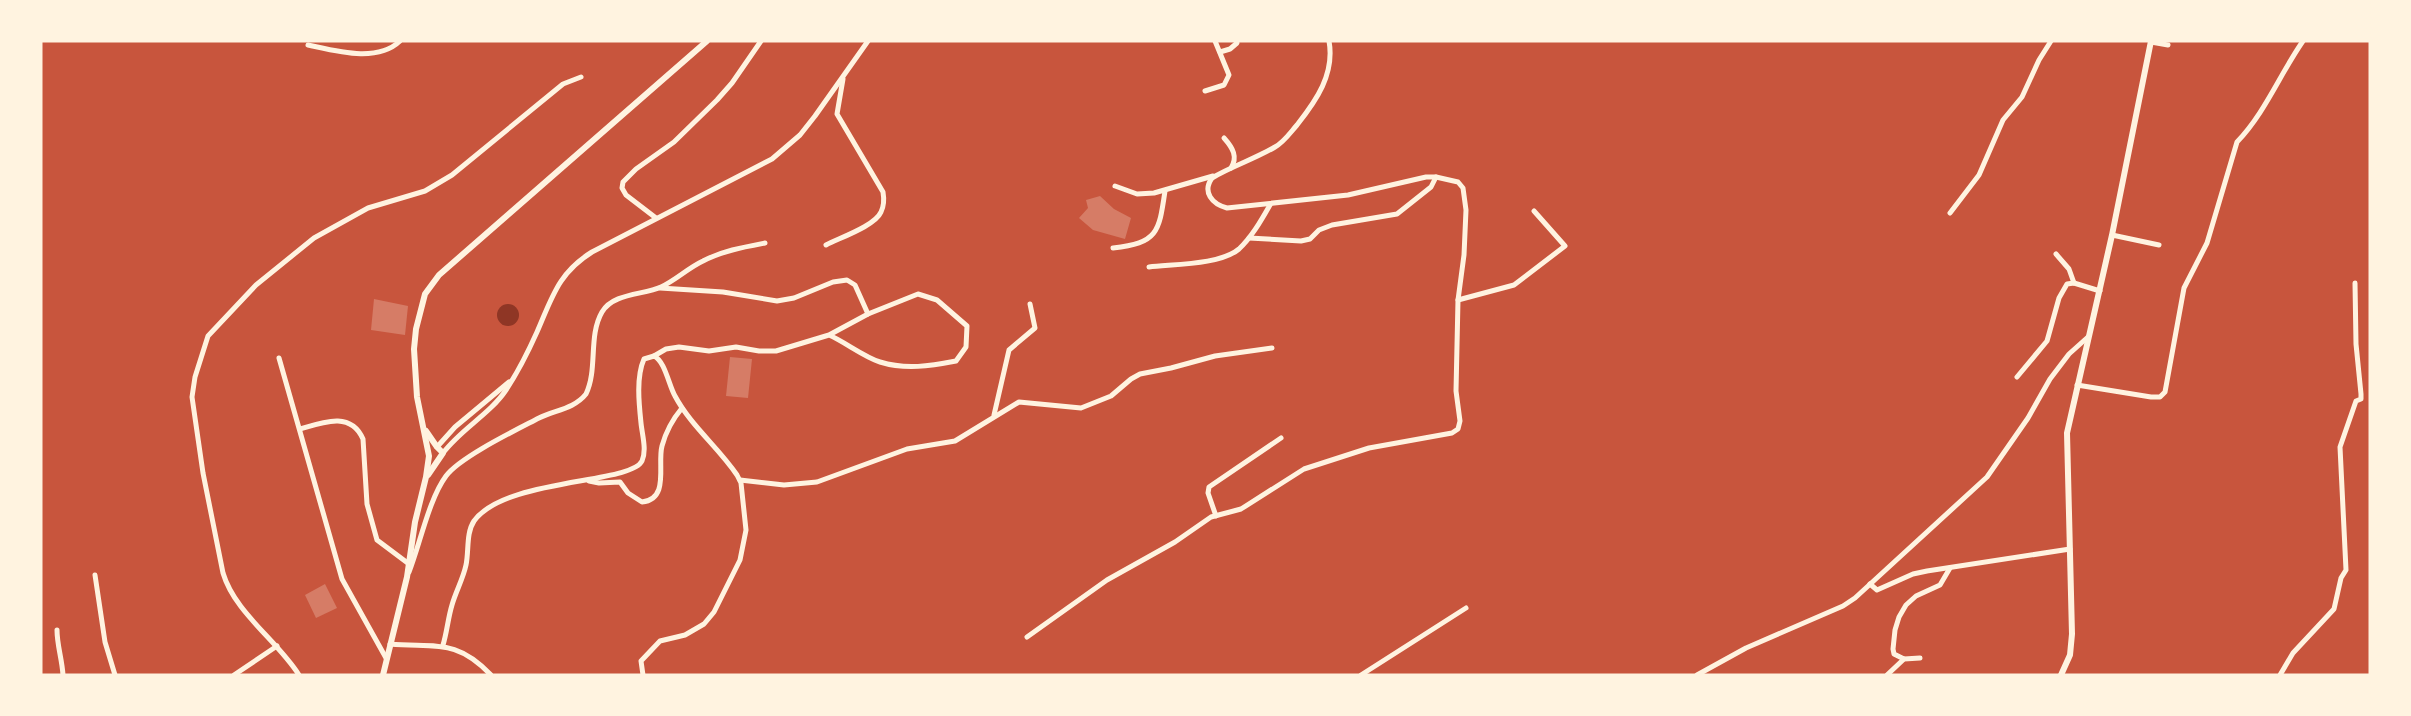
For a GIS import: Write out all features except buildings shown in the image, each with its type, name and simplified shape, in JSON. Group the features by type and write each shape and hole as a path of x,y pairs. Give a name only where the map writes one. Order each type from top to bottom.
{"street":[{"path":"308,45 334,51 375,53 388,50 400,41"},
{"path":"408,577 415,522 429,456 417,397 414,349 419,314 428,288 439,275 707,41"},
{"path":"656,218 626,195 622,188 623,182 636,169 674,142 717,100 732,83 749,55 761,41"},
{"path":"426,477 456,437 497,400 510,382 529,350 553,294 570,268 592,252 772,159 800,135 868,41"},
{"path":"1205,91 1217,88 1227,81 1229,75 1214,41"},
{"path":"1115,186 1137,194 1165,191 1193,180 1216,175 1275,147 1286,139 1311,107 1326,79 1330,58 1328,41"},
{"path":"1950,213 1979,175 2003,120 2022,97 2050,41"},
{"path":"2062,675 2068,664 2071,648 2067,433 2112,235 2151,41 2168,45"},
{"path":"2077,385 2151,397 2160,397 2165,392 2184,288 2207,243 2237,142 2248,131 2303,41"},
{"path":"1220,52 1230,49 1237,43"},
{"path":"826,245 872,222 881,212 884,202 883,192 837,114 844,76"},
{"path":"299,675 277,646 241,607 226,582 223,573 203,473 192,397 208,336 256,285 314,238 368,208 412,195 436,185 452,175 563,84 581,77"},
{"path":"1224,138 1234,153 1234,162 1230,169"},
{"path":"1027,637 1107,580 1175,542 1216,516 1241,509 1304,469 1362,450 1452,433 1458,429 1460,422 1456,391 1458,300 1464,255 1465,200 1463,188 1458,182 1436,177 1426,177 1348,195 1270,205 1227,208 1214,203 1208,193 1209,182 1216,175"},
{"path":"1249,238 1301,241 1310,239 1319,230 1332,225 1397,214 1431,187 1436,177"},
{"path":"1113,248 1140,244 1153,236 1160,218 1165,191"},
{"path":"1149,267 1213,260 1233,253 1249,238 1270,205"},
{"path":"1458,300 1514,285 1565,246 1534,211"},
{"path":"2112,235 2160,245"},
{"path":"383,675 408,577 438,491 450,471 504,437 548,413 564,409 583,397 588,389 599,319 602,311 620,299 660,288 702,261 716,255 735,248 765,243"},
{"path":"2056,254 2069,269 2074,283"},
{"path":"660,288 723,292 776,301 794,298 833,282 847,280 855,285 868,314"},
{"path":"2017,377 2047,341 2063,289 2067,284 2074,283 2100,291"},
{"path":"2280,675 2293,654 2334,609 2341,578 2346,570 2340,447 2356,401 2361,399 2356,344 2355,283"},
{"path":"443,645 450,611 466,564 470,530 476,519 494,506 519,494 561,483 588,480 614,474 637,466 642,461 644,446 640,391 641,370 644,359 666,349 680,346 710,351 736,348 776,351 829,334 868,314 918,294 937,300 967,326 966,347 956,361 932,366 910,367 878,362 829,334"},
{"path":"994,415 1009,350 1035,328 1030,304"},
{"path":"1697,675 1769,638 1843,606 1855,598 1987,478 2028,418 2050,379 2069,354 2089,337"},
{"path":"740,480 784,485 817,482 907,449 955,441 1014,404 1023,402 1081,408 1111,396 1131,378 1140,374 1215,356 1272,348"},
{"path":"643,675 641,661 660,641 685,635 704,624 714,612 740,560 746,530 740,480 733,468 682,408 668,384 659,360 654,356"},
{"path":"279,358 342,579 386,658"},
{"path":"429,456 455,427 510,382"},
{"path":"588,480 599,483 620,482 628,493 642,502 649,499 661,486 662,474 659,462 667,429 682,408"},
{"path":"300,430 337,420 358,430 363,439 367,504 376,540 409,564"},
{"path":"422,426 437,447 443,452"},
{"path":"1216,516 1208,493 1209,487 1281,438"},
{"path":"429,456 437,462"},
{"path":"1870,584 1877,590 1883,589 1913,574 1966,564 2070,549"},
{"path":"1904,660 1894,654 1893,649 1899,616 1916,596 1940,584 1950,568"},
{"path":"95,575 105,642 116,675"},
{"path":"1361,675 1466,608"},
{"path":"57,630 63,675"},
{"path":"390,644 443,645 468,655 491,675"},
{"path":"234,675 277,646"},
{"path":"1888,675 1904,660 1920,658"}],"shaded area":[{"path":"504,304 512,304 519,311 519,319 512,326 504,326 497,319 497,311"}]}
